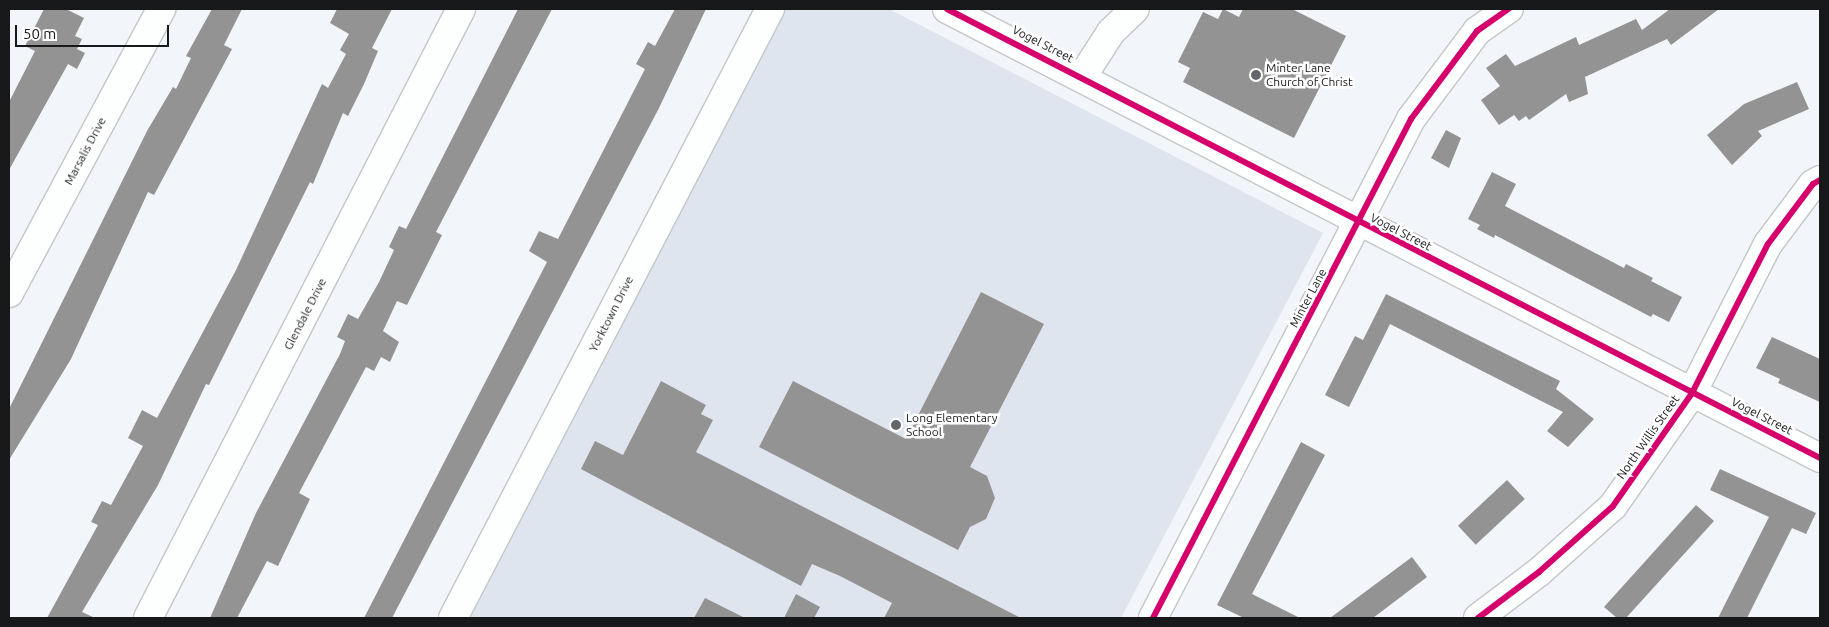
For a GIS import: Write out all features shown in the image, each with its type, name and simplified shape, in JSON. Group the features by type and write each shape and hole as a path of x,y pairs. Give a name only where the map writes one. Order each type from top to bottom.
{"street":[{"name":"Marsalis Drive","path":"9,294 161,9"},
{"name":"Glendale Drive","path":"148,618 461,9"},
{"name":"Yorktown Drive","path":"453,618 770,9"},
{"name":"Vogel Street","path":"947,9 1082,77 1360,224 1820,458"},
{"path":"1082,77 1111,32 1135,9"},
{"name":"Minter Lane","path":"1153,618 1360,224 1411,120 1477,32 1508,9"},
{"name":"North Willis Street","path":"1478,618 1539,572 1613,506 1692,392 1768,244 1812,184 1820,180"}],"shaded area":[{"name":"Long Elementary School","path":"784,9 889,9 1323,233 1121,618 470,618"}],"building":[{"path":"44,9 66,9 84,18 75,36 82,39 77,49 85,53 77,69 68,64 9,170 9,102 35,51 25,46"},
{"path":"212,9 242,9 224,45 232,49 154,195 148,192 71,359 9,460 9,409 147,131 173,87 176,89 191,58 186,56"},
{"path":"337,9 392,9 372,48 378,51 364,84 348,116 343,113 313,184 310,182 209,385 206,384 158,485 82,612 95,618 47,618 98,525 91,522 102,501 111,505 143,446 128,438 142,410 157,418 236,270 322,84 328,88 346,54 340,50 349,34 330,23"},
{"path":"518,9 552,9 436,232 442,235 407,305 397,301 383,331 399,342 390,362 381,357 374,371 366,367 299,493 310,499 278,566 267,561 237,618 210,618 256,513 340,354 345,341 337,337 348,314 358,319 379,282 394,250 389,247 399,226 406,229"},
{"path":"675,9 706,9 659,108 392,618 364,618 547,262 529,251 539,231 558,239 645,69 636,64 648,42 655,46"},
{"name":"Minter Lane Church of Christ","path":"1223,9 1239,17 1243,9 1292,9 1346,36 1294,138 1183,82 1190,68 1178,62 1203,12 1218,19"},
{"path":"1670,9 1719,9 1671,45 1667,39 1585,77 1588,94 1569,102 1566,94 1529,120 1526,116 1519,121 1514,115 1499,125 1481,100 1500,86 1486,68 1506,54 1515,66 1576,37 1579,45 1636,19 1642,30"},
{"path":"1797,82 1809,109 1758,131 1762,136 1732,165 1707,135 1744,104"},
{"path":"1446,130 1461,138 1449,168 1431,158"},
{"path":"1492,172 1516,184 1505,206 1624,268 1626,264 1653,278 1651,281 1682,297 1669,322 1653,314 1651,317 1495,235 1494,238 1477,229 1480,225 1468,219"},
{"path":"981,292 1044,324 970,467 987,476 995,498 986,519 970,527 958,550 759,447 793,381 906,439"},
{"path":"1386,294 1560,381 1556,389 1594,419 1568,447 1547,431 1563,412 1390,324 1349,407 1325,395 1355,336 1363,340"},
{"path":"1772,337 1820,359 1820,402 1778,383 1780,379 1756,368"},
{"path":"661,381 706,405 701,414 713,420 696,452 1021,618 884,618 892,603 840,576 812,564 801,586 581,469 595,441 623,455"},
{"path":"1301,442 1325,455 1252,594 1300,618 1244,618 1217,605"},
{"path":"1720,469 1816,513 1806,534 1792,528 1747,618 1718,618 1769,517 1710,490"},
{"path":"1507,480 1525,499 1476,545 1458,526"},
{"path":"1696,505 1714,521 1626,618 1617,618 1604,607"},
{"path":"1412,557 1427,577 1373,618 1330,618"},
{"path":"796,594 820,607 814,618 784,618"},
{"path":"705,598 745,618 694,618"}],"cycle path":[{"path":"947,9 1820,458"},
{"path":"1153,618 1411,119 1477,31 1509,9"},
{"path":"1478,618 1539,572 1613,506 1692,393 1768,244 1813,184 1820,180"}],"place":[{"name":"Minter Lane Church of Christ","path":"1256,75"},
{"name":"Long Elementary School","path":"896,425"}]}
